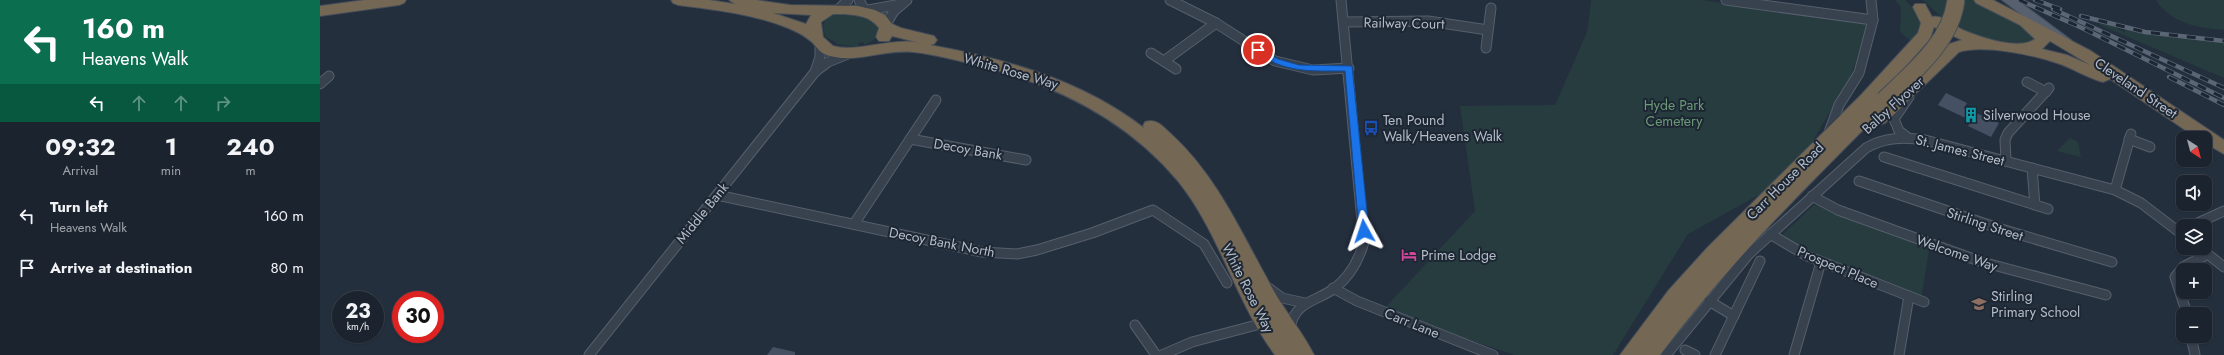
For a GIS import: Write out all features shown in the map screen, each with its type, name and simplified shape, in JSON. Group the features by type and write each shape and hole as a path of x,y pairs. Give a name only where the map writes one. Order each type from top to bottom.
{"highway":[{"path":"320,11 398,0"},
{"name":"White Rose Way","path":"678,0 769,17 800,26 832,50 859,52 899,46 915,47 1014,69 1061,85 1088,98 1124,119 1164,153 1195,191 1211,217 1264,323 1286,355"},
{"path":"736,0 788,10 840,6 864,6"},
{"name":"Balby Flyover","path":"1884,100 1933,50 1953,19 1956,0"},
{"path":"1981,0 2026,22 2038,32 2043,40 2038,46 2026,50"},
{"name":"Balby Flyover","path":"1917,3 1952,32 1991,44 2026,50"},
{"name":"Carr House Road","path":"1630,355 1675,296 1713,253 1867,99 1925,35 1928,23 1917,3"},
{"path":"818,40 814,22 818,16 840,6"},
{"name":"White Rose Way","path":"864,6 878,15 896,32 1016,61 1064,76 1102,94 1136,114 1171,143 1192,166 1229,220 1290,336 1304,355"},
{"name":"Cleveland Street","path":"2026,22 2086,55 2224,148"},
{"path":"859,52 878,45 882,40 887,25"},
{"name":"Balby Flyover","path":"1800,183 1868,129 1954,48 1967,44 1991,44"},
{"name":"Cleveland Street","path":"2026,50 2062,59 2099,75 2182,131"},
{"name":"Carr House Road","path":"1649,355 1699,290 1800,183 1884,100"},
{"path":"2212,152 2224,161"}],"main road":[{"name":"Cleveland Street","path":"2008,0 2086,55"}],"street":[{"path":"1170,0 1216,23 1275,61 1313,70 1349,68"},
{"path":"1290,336 1291,316 1305,303 1327,293 1351,271 1362,252 1364,242 1342,0"},
{"path":"1726,0 1862,20 1873,20"},
{"path":"1827,139 1831,122 1839,104 1859,73 1873,20 1871,0"},
{"path":"864,6 904,2"},
{"path":"887,25 889,17 904,2"},
{"path":"1486,48 1491,8"},
{"name":"Railway Court","path":"1344,22 1428,21 1488,30"},
{"path":"1164,61 1216,23"},
{"name":"Middle Bank","path":"815,72 820,57 818,40"},
{"name":"Middle Bank","path":"589,355 815,72 828,62 859,52"},
{"path":"1151,53 1176,69"},
{"path":"1907,138 1899,131 1894,119 1926,75"},
{"path":"320,84 329,76"},
{"path":"2006,161 2005,140 2008,133 2048,90 2027,82"},
{"name":"Decoy Bank","path":"854,224 936,100"},
{"path":"2115,190 2130,136 2150,147"},
{"name":"St. James Street","path":"1666,355 1749,254 1873,143 1907,138 1925,140 2115,190 2141,203 2176,228"},
{"name":"Decoy Bank","path":"910,139 1026,160"},
{"path":"1884,157 2048,209"},
{"path":"2032,168 2035,205"},
{"name":"Stirling Street","path":"1859,181 1991,226 2112,262"},
{"name":"Decoy Bank North","path":"717,195 982,252 1017,254 1060,244 1153,210 1204,244 1227,283"},
{"name":"Welcome Way","path":"1812,196 1838,210 1982,262 2106,295"},
{"path":"2206,219 2224,211"},
{"name":"Prospect Place","path":"1770,234 1821,262 1924,302"},
{"path":"2184,307 2177,289 2176,273 2179,268 2198,255"},
{"path":"2209,255 2224,267"},
{"path":"1715,355 1760,261"},
{"path":"1794,355 1821,262"},
{"path":"1261,282 1282,298 1305,303"},
{"name":"Carr Lane","path":"1333,288 1357,301 1493,355"},
{"path":"1899,355 1909,296"},
{"path":"1709,301 1734,316"},
{"path":"1162,355 1192,342 1264,323"},
{"path":"1135,325 1156,355"},
{"path":"2192,343 2195,355"},
{"path":"1686,350 1695,355"}],"green space":[{"name":"Hyde Park Cemetery","path":"1591,0 1703,0 1867,24 1852,74 1807,151 1766,191 1688,234 1613,355 1515,355 1382,311 1475,211 1460,106 1555,105 1587,32"},
{"path":"1895,0 1905,0 1921,16 1922,30 1912,42 1900,32 1901,7"},
{"path":"1923,0 1949,0 1943,19"},
{"path":"1962,0 1974,0 2030,29 2036,42 2004,42 1975,35 1954,27"},
{"path":"2156,0 2224,0 2224,30 2204,28 2186,23 2169,14"},
{"path":"861,12 877,25 878,35 872,41 865,45 863,42 859,43 858,47 837,44 826,37 823,27 825,21 832,13"},
{"path":"2099,21 2111,24 2125,33 2124,27 2164,35 2224,41 2224,78 2100,25"},
{"path":"2070,138 2078,142 2081,157 2057,151"},
{"path":"1825,204 1930,244 1921,300 1797,250 1783,234 1814,205"}],"building":[{"name":"Silverwood House","path":"1946,93 1967,103 1964,108 1999,123 1991,137 1968,126 1972,121 1938,105"},
{"path":"773,347 795,352 795,355 767,355"}],"railway":[{"path":"2019,0 2080,27 2224,98"},
{"path":"2035,0 2060,9"},
{"path":"2053,9 2224,88"},
{"path":"2081,16 2145,32 2224,41"},
{"path":"2169,77 2224,105"}],"place":[{"name":"Silverwood House","path":"1971,115"},
{"name":"Ten Pound Walk/Heavens Walk","path":"1371,128"},
{"name":"Prime Lodge","path":"1409,255"},
{"name":"Stirling Primary School","path":"1979,304"}],"route":[{"path":"1258,50 1268,58 1299,68 1313,70 1349,68 1364,231"}]}
